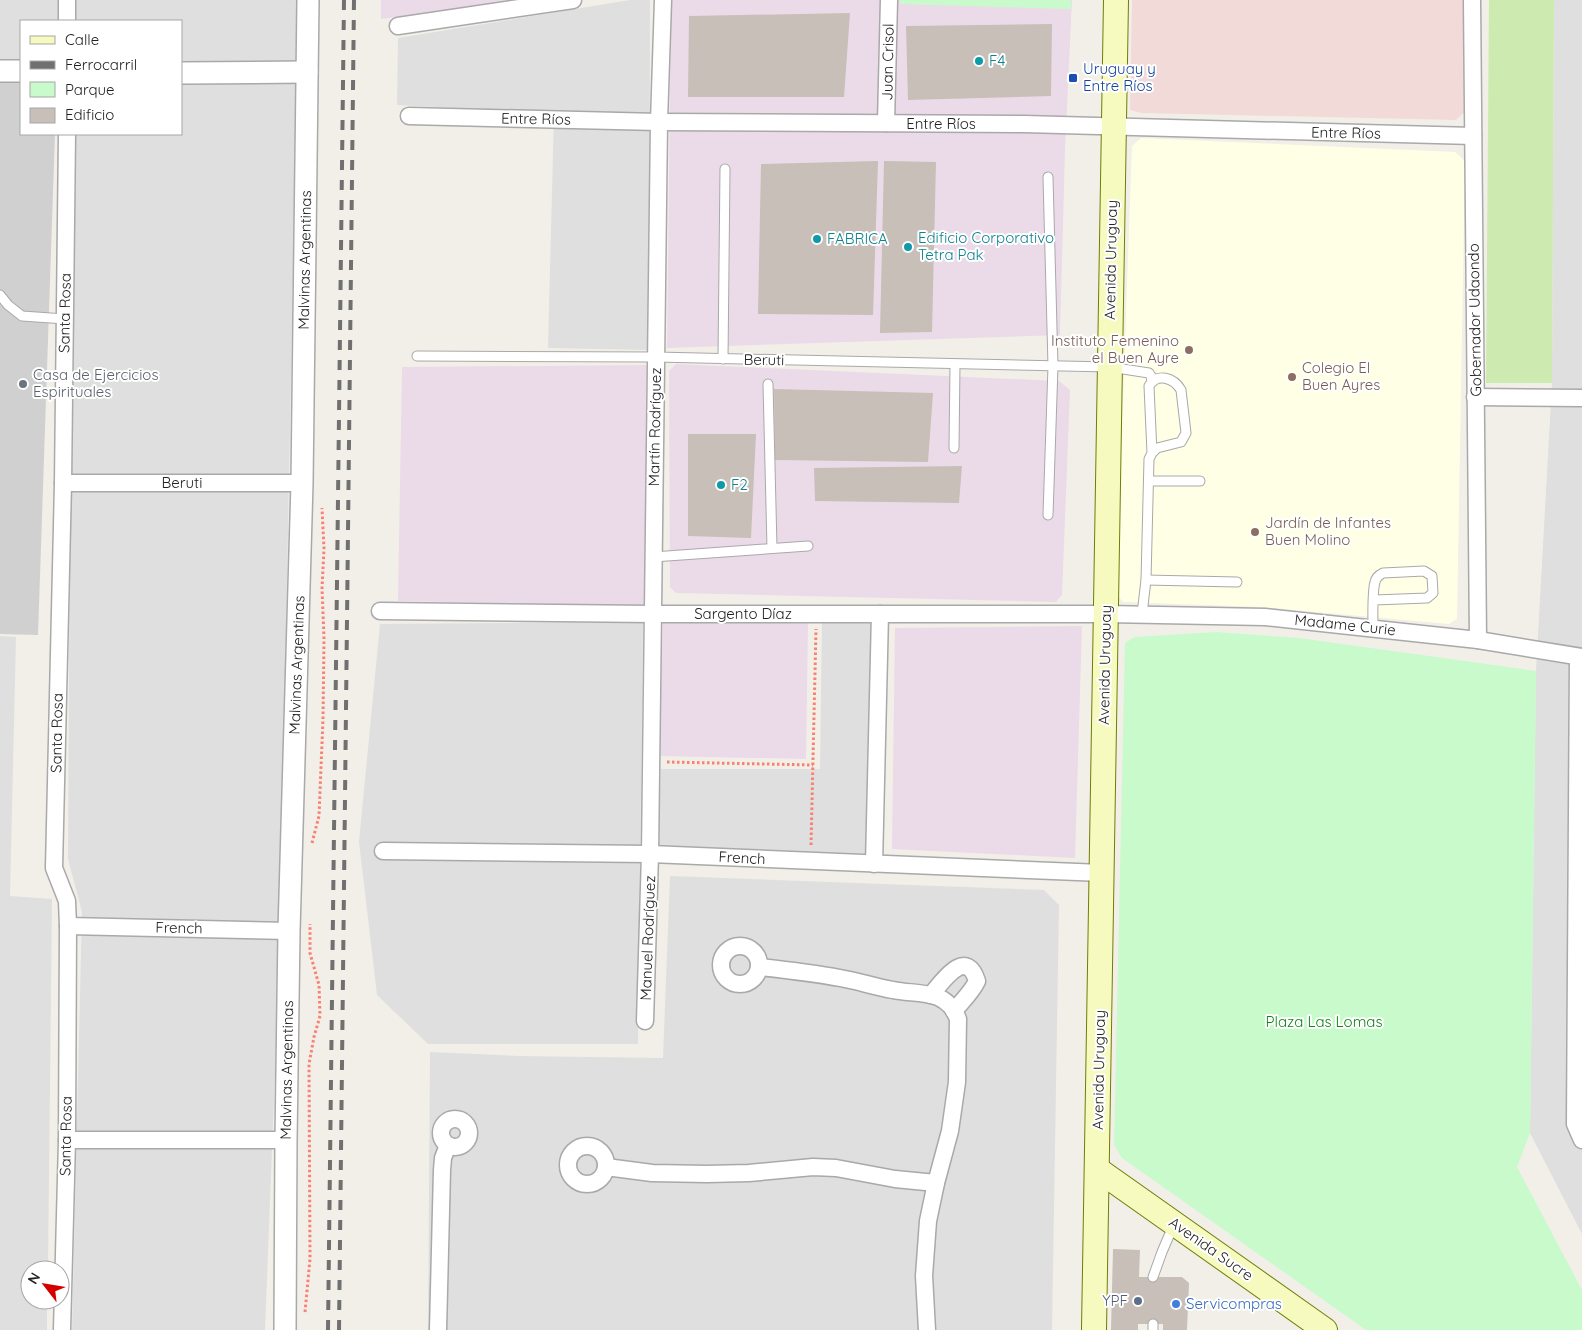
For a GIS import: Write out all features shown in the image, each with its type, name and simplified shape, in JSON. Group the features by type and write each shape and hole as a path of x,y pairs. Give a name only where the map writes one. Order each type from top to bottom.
{"main road":[{"name":"Avenida Uruguay","path":"1094,1330 1116,0"},
{"name":"Avenida Sucre","path":"1097,1169 1325,1330"}],"street":[{"path":"67,0 67,20"},
{"name":"Malvinas Argentinas","path":"284,1330 289,931 302,484 308,0"},
{"path":"398,26 573,0"},
{"name":"Martín Rodríguez","path":"650,854 659,122 663,0"},
{"name":"Juan Crisol","path":"886,123 889,0"},
{"name":"Gobernador Udaondo","path":"1472,0 1478,640"},
{"path":"0,71 20,72"},
{"path":"182,72 308,72"},
{"name":"Entre Ríos","path":"409,116 659,122 1024,124 1473,136"},
{"name":"Santa Rosa","path":"62,1330 67,1140 68,926 67,901 54,868 67,135"},
{"path":"1475,397 1582,398"},
{"name":"Beruti","path":"62,483 302,484"},
{"name":"Sargento Díaz","path":"380,611 652,614 1106,614"},
{"path":"874,864 880,614"},
{"name":"Madame Curie","path":"1106,614 1265,617 1478,640 1580,657"},
{"path":"1580,657 1575,1124 1581,1139"},
{"name":"French","path":"383,851 650,854 1102,874"},
{"name":"Manuel Rodríguez","path":"645,1021 650,854"},
{"name":"French","path":"68,926 289,931"},
{"path":"931,995 950,972 964,966 971,970 977,981 974,989 965,996 954,1010"},
{"path":"760,968 803,971 908,993 931,995 950,1004 954,1010 958,1019 957,1082 950,1131 928,1221 924,1276 927,1330"},
{"path":"67,1140 286,1140"},
{"path":"438,1330 442,1170 443,1158 448,1145"},
{"path":"606,1167 652,1173 707,1174 749,1173 813,1167 936,1183"}],"lane":[{"path":"723,359 725,169"},
{"path":"1048,176 1053,366 1048,515"},
{"path":"0,295 8,305 22,316 64,319"},
{"name":"Beruti","path":"417,356 656,357 1053,366 1110,368 1149,374 1152,376 1152,381"},
{"path":"954,448 955,364"},
{"path":"1142,614 1146,580 1149,459 1152,452 1149,386 1152,381 1158,378 1170,379 1178,384 1181,390 1186,433 1180,442 1157,448 1152,452"},
{"path":"768,384 772,548"},
{"path":"1149,482 1200,481"},
{"path":"653,557 808,546"},
{"path":"1373,628 1374,600 1375,580 1378,576 1424,571 1432,576 1433,593 1427,598 1374,600"},
{"path":"1146,580 1237,582"},
{"path":"1153,1277 1174,1224"}],"path":[{"path":"311,850 319,816 323,719 324,638 322,588 324,548 321,499"},
{"path":"811,861 816,614"},
{"path":"651,761 813,765"},
{"path":"305,1314 310,1258 309,1064 320,1016 319,985 310,953 310,920"}],"shaded area":[{"path":"0,0 297,0 280,944 265,1330 72,1330 82,912 68,859 72,135 182,135 182,20 20,20 20,63 0,62"},
{"path":"381,0 525,0 381,19"},
{"path":"630,0 650,0 649,350 548,348 554,113 397,105 398,38"},
{"path":"671,0 1072,0 1065,150 1060,335 667,348"},
{"path":"1132,0 1466,0 1468,109 1456,120 1141,113 1130,110"},
{"path":"1554,0 1582,0 1582,1234 1530,1133 1536,671 1552,383"},
{"name":"Casa de Ejercicios Espirituales","path":"0,71 20,72 20,135 55,135 38,635 0,634"},
{"name":"Colegio El Buen Ayres","path":"1141,138 1455,152 1465,161 1457,619 1449,624 1261,607 1123,602 1116,593 1132,146"},
{"path":"676,364 1059,381 1070,390 1062,595 1056,602 676,593 670,587 669,371"},
{"path":"647,365 646,606 398,601 402,367"},
{"path":"643,622 638,1044 428,1044 377,995 359,842 380,624"},
{"path":"663,622 808,623 806,759 659,756"},
{"path":"822,623 871,623 868,855 658,846 661,769 820,769"},
{"path":"1082,626 1075,858 892,849 895,628"},
{"path":"0,636 16,637 10,896 52,899 48,1260 20,1260 20,1310 47,1310 47,1330 0,1330"},
{"path":"670,876 1044,890 1059,905 1052,1330 428,1330 430,1052 520,1056 663,1058"}],"green space":[{"path":"900,0 1071,0 1071,9 900,4"},
{"path":"1489,0 1554,0 1552,383 1486,383"},
{"name":"Plaza Las Lomas","path":"1216,632 1299,638 1536,671 1530,1133 1517,1167 1582,1290 1582,1330 1366,1330 1122,1158 1114,1145 1125,643 1135,637"}],"building":[{"path":"850,13 844,97 688,97 689,16"},
{"name":"F4","path":"1052,24 1051,96 908,100 906,26"},
{"name":"FABRICA","path":"878,161 873,315 758,314 761,164"},
{"name":"Edificio Corporativo Tetra Pak","path":"884,161 936,162 932,332 880,333"},
{"path":"774,389 933,393 928,462 775,460"},
{"name":"F2","path":"688,434 756,434 751,538 688,536"},
{"path":"962,466 959,503 815,501 814,468"},
{"name":"YPF","path":"1113,1249 1140,1250 1139,1277 1182,1277 1189,1283 1187,1330 1163,1330 1163,1324 1138,1324 1138,1330 1111,1330"}],"railway":[{"path":"328,1330 344,0"},
{"path":"339,1330 354,0"}],"place":[{"name":"F4","path":"979,61"},
{"name":"Uruguay y Entre Ríos","path":"1073,78"},
{"name":"FABRICA","path":"817,239"},
{"name":"Edificio Corporativo Tetra Pak","path":"908,247"},
{"name":"Instituto Femenino el Buen Ayre","path":"1189,350"},
{"name":"Colegio El Buen Ayres","path":"1292,377"},
{"name":"Casa de Ejercicios Espirituales","path":"23,384"},
{"name":"F2","path":"721,485"},
{"name":"Jardín de Infantes Buen Molino","path":"1255,532"},
{"name":"YPF","path":"1138,1301"},
{"name":"Servicompras","path":"1176,1304"}]}
